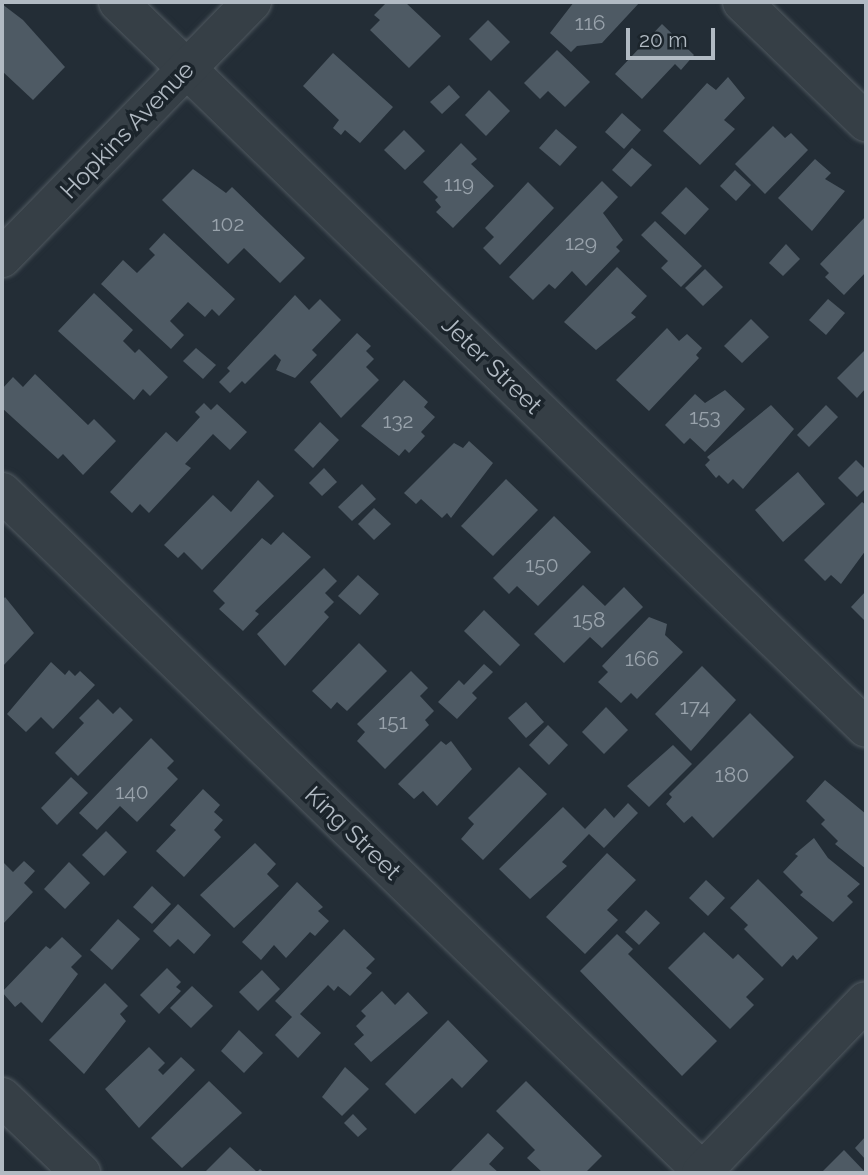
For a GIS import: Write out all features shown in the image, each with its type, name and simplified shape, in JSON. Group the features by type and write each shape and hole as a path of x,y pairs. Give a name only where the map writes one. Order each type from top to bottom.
{"street":[{"name":"Jeter Street","path":"118,2 866,728"},
{"name":"Hopkins Avenue","path":"2,258 253,2"},
{"path":"742,2 866,122"},
{"name":"King Street","path":"2,492 703,1173"},
{"path":"703,1173 866,1001"},
{"path":"2,1097 81,1173"}],"building":[{"path":"387,2 405,2 441,36 409,68 370,30 380,20 374,15"},
{"path":"574,2 640,2 602,43 577,46 571,52 550,33"},
{"path":"2,4 23,20 65,67 33,100 2,71"},
{"path":"488,20 510,42 491,61 469,39"},
{"path":"662,24 694,55 681,70 675,64 642,99 615,74"},
{"path":"557,50 590,82 565,107 548,91 540,99 524,83"},
{"path":"333,53 393,107 360,143 345,130 341,135 333,128 339,120 303,86"},
{"path":"728,77 745,98 724,120 735,129 700,165 663,131 707,83 716,90"},
{"path":"449,85 460,97 442,114 430,102"},
{"path":"489,90 510,111 486,136 465,115"},
{"path":"622,113 641,130 624,149 605,132"},
{"path":"773,126 785,138 791,133 808,150 765,194 735,164"},
{"path":"556,129 577,147 560,166 539,148"},
{"path":"404,130 425,151 405,170 384,150"},
{"path":"461,143 477,159 471,164 494,186 453,228 436,212 441,207 435,200 438,197 423,182"},
{"path":"632,148 652,165 631,187 612,170"},
{"path":"815,159 831,173 825,179 845,191 812,231 778,198"},
{"path":"193,169 226,193 232,187 305,258 280,283 244,248 228,264 162,200"},
{"path":"735,170 751,185 736,201 720,186"},
{"path":"602,181 618,197 603,213 623,240 616,247 620,251 586,286 572,271 555,289 549,284 533,300 509,277"},
{"path":"528,182 554,208 500,265 483,248 494,237 485,228"},
{"path":"686,187 709,209 685,235 661,213"},
{"path":"866,216 866,272 844,295 825,277 829,273 820,264"},
{"path":"655,221 702,266 681,287 661,268 668,261 641,235"},
{"path":"164,233 235,299 219,316 212,309 205,317 188,302 170,321 184,335 171,349 101,284 123,260 137,273 155,255 149,249"},
{"path":"786,244 800,259 783,276 769,263"},
{"path":"617,267 647,296 631,313 636,317 596,350 564,322"},
{"path":"705,269 723,287 703,306 685,288"},
{"path":"94,293 133,330 123,341 135,353 139,349 168,377 150,396 143,389 134,400 58,331"},
{"path":"295,295 309,310 320,299 341,320 312,350 317,355 295,378 276,370 281,360 275,354 245,384 242,381 230,393 219,382 230,371 227,368"},
{"path":"828,299 845,313 826,335 809,320"},
{"path":"751,319 769,337 742,363 724,346"},
{"path":"667,328 679,341 687,334 702,348 696,355 699,358 649,411 616,380"},
{"path":"357,333 371,346 366,351 374,359 366,367 379,380 341,418 310,382"},
{"path":"196,348 216,365 203,379 183,361"},
{"path":"866,349 866,388 857,398 837,378"},
{"path":"35,374 88,425 94,419 116,441 83,475 63,454 58,459 2,408 2,389 13,377 23,387"},
{"path":"404,380 428,402 424,407 435,417 421,432 425,436 409,453 405,449 399,456 361,426"},
{"path":"725,390 745,409 705,452 690,438 684,444 665,425 695,394 705,403"},
{"path":"204,403 211,410 217,404 247,432 230,450 213,434 185,464 191,468 149,513 140,504 132,513 110,492 166,432 177,442 200,417 195,412"},
{"path":"771,405 794,429 743,489 733,479 728,484 719,475 716,478 705,465 710,460 707,457"},
{"path":"826,405 838,417 809,447 797,435"},
{"path":"320,422 339,440 313,468 294,450"},
{"path":"469,441 493,463 451,518 447,513 442,518 421,499 416,504 404,493 454,443 463,448"},
{"path":"856,460 866,470 866,488 857,497 838,478"},
{"path":"324,468 337,482 322,496 309,483"},
{"path":"798,472 825,504 783,542 755,510"},
{"path":"506,479 538,510 493,556 461,526"},
{"path":"258,480 274,496 202,570 184,552 178,558 164,545 213,495 231,512"},
{"path":"362,484 376,499 352,521 338,507"},
{"path":"862,502 866,505 866,550 841,584 831,575 825,581 804,560"},
{"path":"374,508 391,524 374,540 358,524"},
{"path":"554,516 591,552 538,606 517,586 509,594 493,578"},
{"path":"283,532 311,557 255,611 259,614 243,631 219,609 225,603 213,591 262,538 271,545"},
{"path":"324,568 337,581 325,593 334,602 324,612 329,617 285,666 257,634"},
{"path":"358,575 379,594 360,615 338,596"},
{"path":"583,585 605,606 624,587 643,607 602,648 590,637 564,663 534,634"},
{"path":"866,591 866,622 851,607"},
{"path":"5,597 34,633 2,667 2,601"},
{"path":"484,610 520,645 500,666 464,631"},
{"path":"649,617 667,624 665,635 683,652 637,699 631,693 621,703 598,682 608,672 602,666"},
{"path":"359,643 387,671 347,711 337,702 331,709 312,691"},
{"path":"51,662 65,675 69,670 75,676 80,671 95,685 53,729 41,717 26,732 7,714"},
{"path":"484,664 493,672 472,693 477,698 457,719 438,702 459,680 464,685"},
{"path":"702,666 736,700 691,751 655,714"},
{"path":"411,671 428,688 420,696 434,711 425,720 429,725 385,769 357,741 365,732 357,724"},
{"path":"98,699 113,714 120,707 133,720 78,776 55,753 84,723 79,718"},
{"path":"526,702 544,722 526,738 508,718"},
{"path":"606,707 628,730 604,754 582,732"},
{"path":"750,713 794,757 713,838 692,816 684,823 666,804 672,797 669,794"},
{"path":"548,725 568,745 549,765 529,745"},
{"path":"151,738 174,761 167,768 178,779 137,822 120,806 97,830 79,813"},
{"path":"441,741 446,745 451,741 472,769 437,806 423,791 414,799 398,784"},
{"path":"673,745 692,764 649,807 627,786"},
{"path":"519,767 547,794 483,860 461,839 474,824 468,818"},
{"path":"71,777 88,793 57,825 41,808"},
{"path":"825,780 866,814 866,869 835,844 838,841 821,824 825,820 806,801"},
{"path":"203,789 220,805 214,812 223,820 214,830 221,837 184,877 156,851 176,830 170,825"},
{"path":"628,803 638,813 604,848 589,834 562,862 567,866 530,899 499,869 563,807 585,829 605,808 614,818"},
{"path":"106,831 127,852 104,876 82,855"},
{"path":"814,838 828,858 860,884 847,896 853,902 833,922 800,895 803,892 783,872 798,856 795,854"},
{"path":"255,843 276,864 267,874 279,886 234,928 200,895"},
{"path":"607,853 636,880 607,910 618,920 585,954 546,917"},
{"path":"2,861 13,872 24,861 35,871 24,883 33,892 2,925"},
{"path":"69,862 90,883 65,909 44,889"},
{"path":"758,879 818,938 797,960 793,955 782,967 744,929 748,925 730,908"},
{"path":"706,880 725,898 708,916 689,898"},
{"path":"297,882 323,907 318,911 329,921 315,936 310,932 286,958 274,945 261,960 242,942"},
{"path":"152,886 171,904 152,924 133,907"},
{"path":"178,904 211,935 194,954 178,939 170,947 153,931"},
{"path":"646,910 660,923 639,945 625,932"},
{"path":"118,919 140,939 112,970 90,950"},
{"path":"344,929 375,959 366,968 372,973 350,996 338,986 334,991 328,985 300,1014 321,1033 298,1058 275,1035 292,1017 275,1001"},
{"path":"704,932 733,959 738,954 764,979 746,997 754,1005 730,1029 668,968"},
{"path":"617,934 633,949 628,954 717,1041 682,1076 580,971"},
{"path":"62,937 82,956 71,967 78,974 42,1023 21,1002 15,1007 2,992 46,946 50,949"},
{"path":"167,968 181,982 176,987 181,991 159,1014 140,995"},
{"path":"262,970 280,989 258,1011 239,992"},
{"path":"105,983 128,1006 120,1014 126,1021 84,1074 49,1040"},
{"path":"192,986 213,1006 191,1028 170,1008"},
{"path":"382,991 395,1005 408,992 428,1013 371,1062 354,1044 364,1035 356,1026 366,1016 361,1011"},
{"path":"448,1020 488,1061 462,1088 452,1078 415,1114 385,1084"},
{"path":"239,1030 263,1053 244,1073 221,1051"},
{"path":"149,1047 165,1063 158,1070 163,1075 181,1057 195,1070 139,1128 105,1089"},
{"path":"345,1067 369,1089 342,1116 322,1097"},
{"path":"209,1081 242,1113 182,1168 151,1138"},
{"path":"526,1081 602,1156 585,1173 543,1173 527,1158 535,1150 496,1111"},
{"path":"353,1114 367,1129 358,1137 344,1123"},
{"path":"488,1133 504,1148 489,1164 499,1173 449,1173"},
{"path":"866,1136 866,1160 855,1148"},
{"path":"230,1147 257,1172 260,1169 265,1173 204,1173"},
{"path":"844,1150 866,1173 821,1173"}]}
